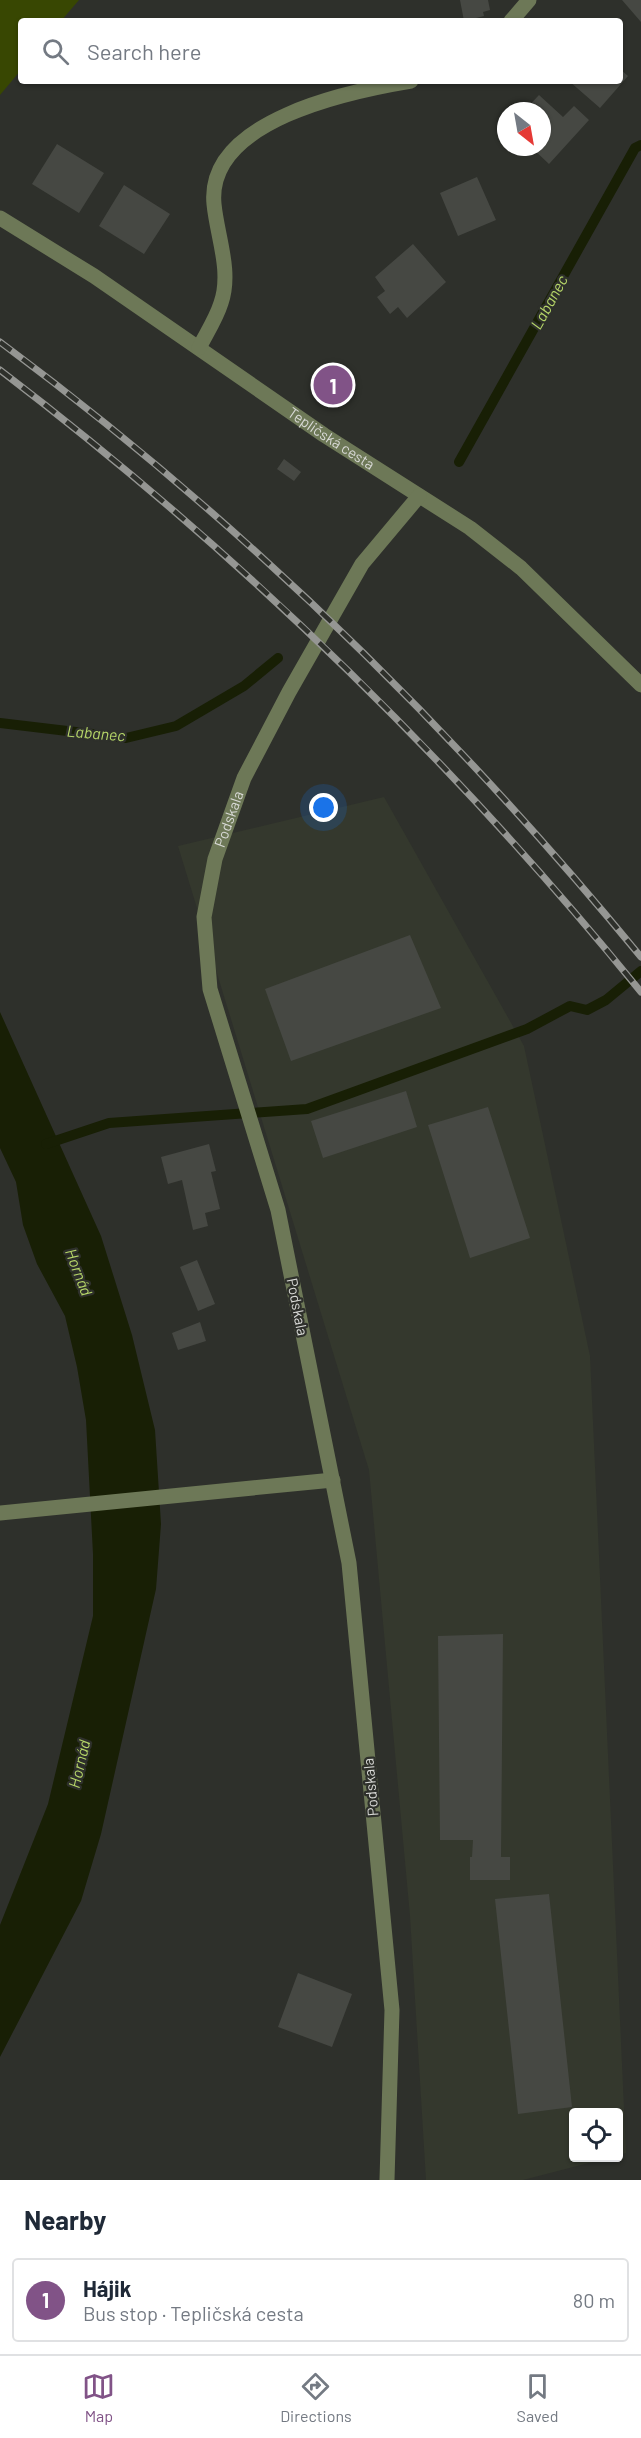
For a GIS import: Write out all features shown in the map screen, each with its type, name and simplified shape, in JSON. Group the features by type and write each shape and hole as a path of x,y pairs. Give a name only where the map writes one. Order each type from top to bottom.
{"street":[{"path":"514,18 529,0"},
{"path":"199,348 221,304 225,286 223,252 213,202 216,182 224,162 252,133 286,114 363,89 393,84"},
{"name":"Tepličská cesta","path":"0,218 94,276 324,435 470,528 521,568 641,685"},
{"name":"Podskala","path":"387,2180 392,2010 349,1563 278,1210 210,989 204,917 215,859 244,778 362,564 419,496"},
{"path":"0,1513 333,1480"}],"shaded area":[{"path":"384,797 524,1046 590,1356 626,2153 623,2154 623,2108 569,2108 569,2162 593,2162 523,2180 426,2180 410,1916 369,1470 178,846"}],"green space":[{"path":"0,0 79,0 64,18 18,18 18,74 0,95"}],"water":[{"name":"Hornád","path":"0,1012 101,1236 132,1335 155,1430 161,1524 156,1589 101,1834 81,1901 0,2057 0,1925 48,1804 93,1616 93,1554 86,1420 77,1367 65,1316 37,1264 23,1225 16,1182 0,1148"}],"building":[{"path":"460,0 488,0 490,10 483,12 484,16 463,18"},
{"path":"622,0 641,0 641,22"},
{"path":"623,72 628,76 623,82"},
{"path":"572,84 621,84 600,108"},
{"path":"539,95 547,102 532,102"},
{"path":"551,106 563,117 574,106 589,120 549,164 541,156 551,156"},
{"path":"57,144 104,173 79,213 32,184"},
{"path":"477,177 496,220 458,236 440,193"},
{"path":"124,185 170,214 144,254 99,226"},
{"path":"413,244 446,282 407,318 398,307 390,314 377,297 385,291 375,277"},
{"path":"284,459 301,472 294,481 277,469"},
{"path":"410,935 441,1008 291,1061 265,989"},
{"path":"406,1091 417,1127 323,1158 311,1121"},
{"path":"488,1107 530,1238 470,1258 428,1125"},
{"path":"209,1144 216,1171 211,1172 220,1209 205,1213 208,1226 193,1230 182,1180 168,1184 161,1157"},
{"path":"197,1260 215,1304 198,1311 180,1267"},
{"path":"200,1322 206,1341 178,1350 172,1333"},
{"path":"503,1634 501,1857 510,1857 510,1880 470,1880 473,1840 440,1840 438,1636"},
{"path":"549,1894 572,2107 518,2114 495,1899"},
{"path":"298,1973 352,1994 332,2047 278,2027"}],"waterway":[{"name":"Labanec","path":"459,462 635,148 641,145"},
{"name":"Labanec","path":"0,723 126,738 176,726 244,686 278,658"},
{"path":"46,1144 109,1123 307,1109 527,1029 570,1006 587,1010 606,1000 641,971"}],"railway":[{"path":"0,342 174,480 339,630 495,789 641,957"},
{"path":"0,370 175,511 339,662 494,822 641,992"}],"place":[{"name":"Hájik","path":"333,385"}]}
